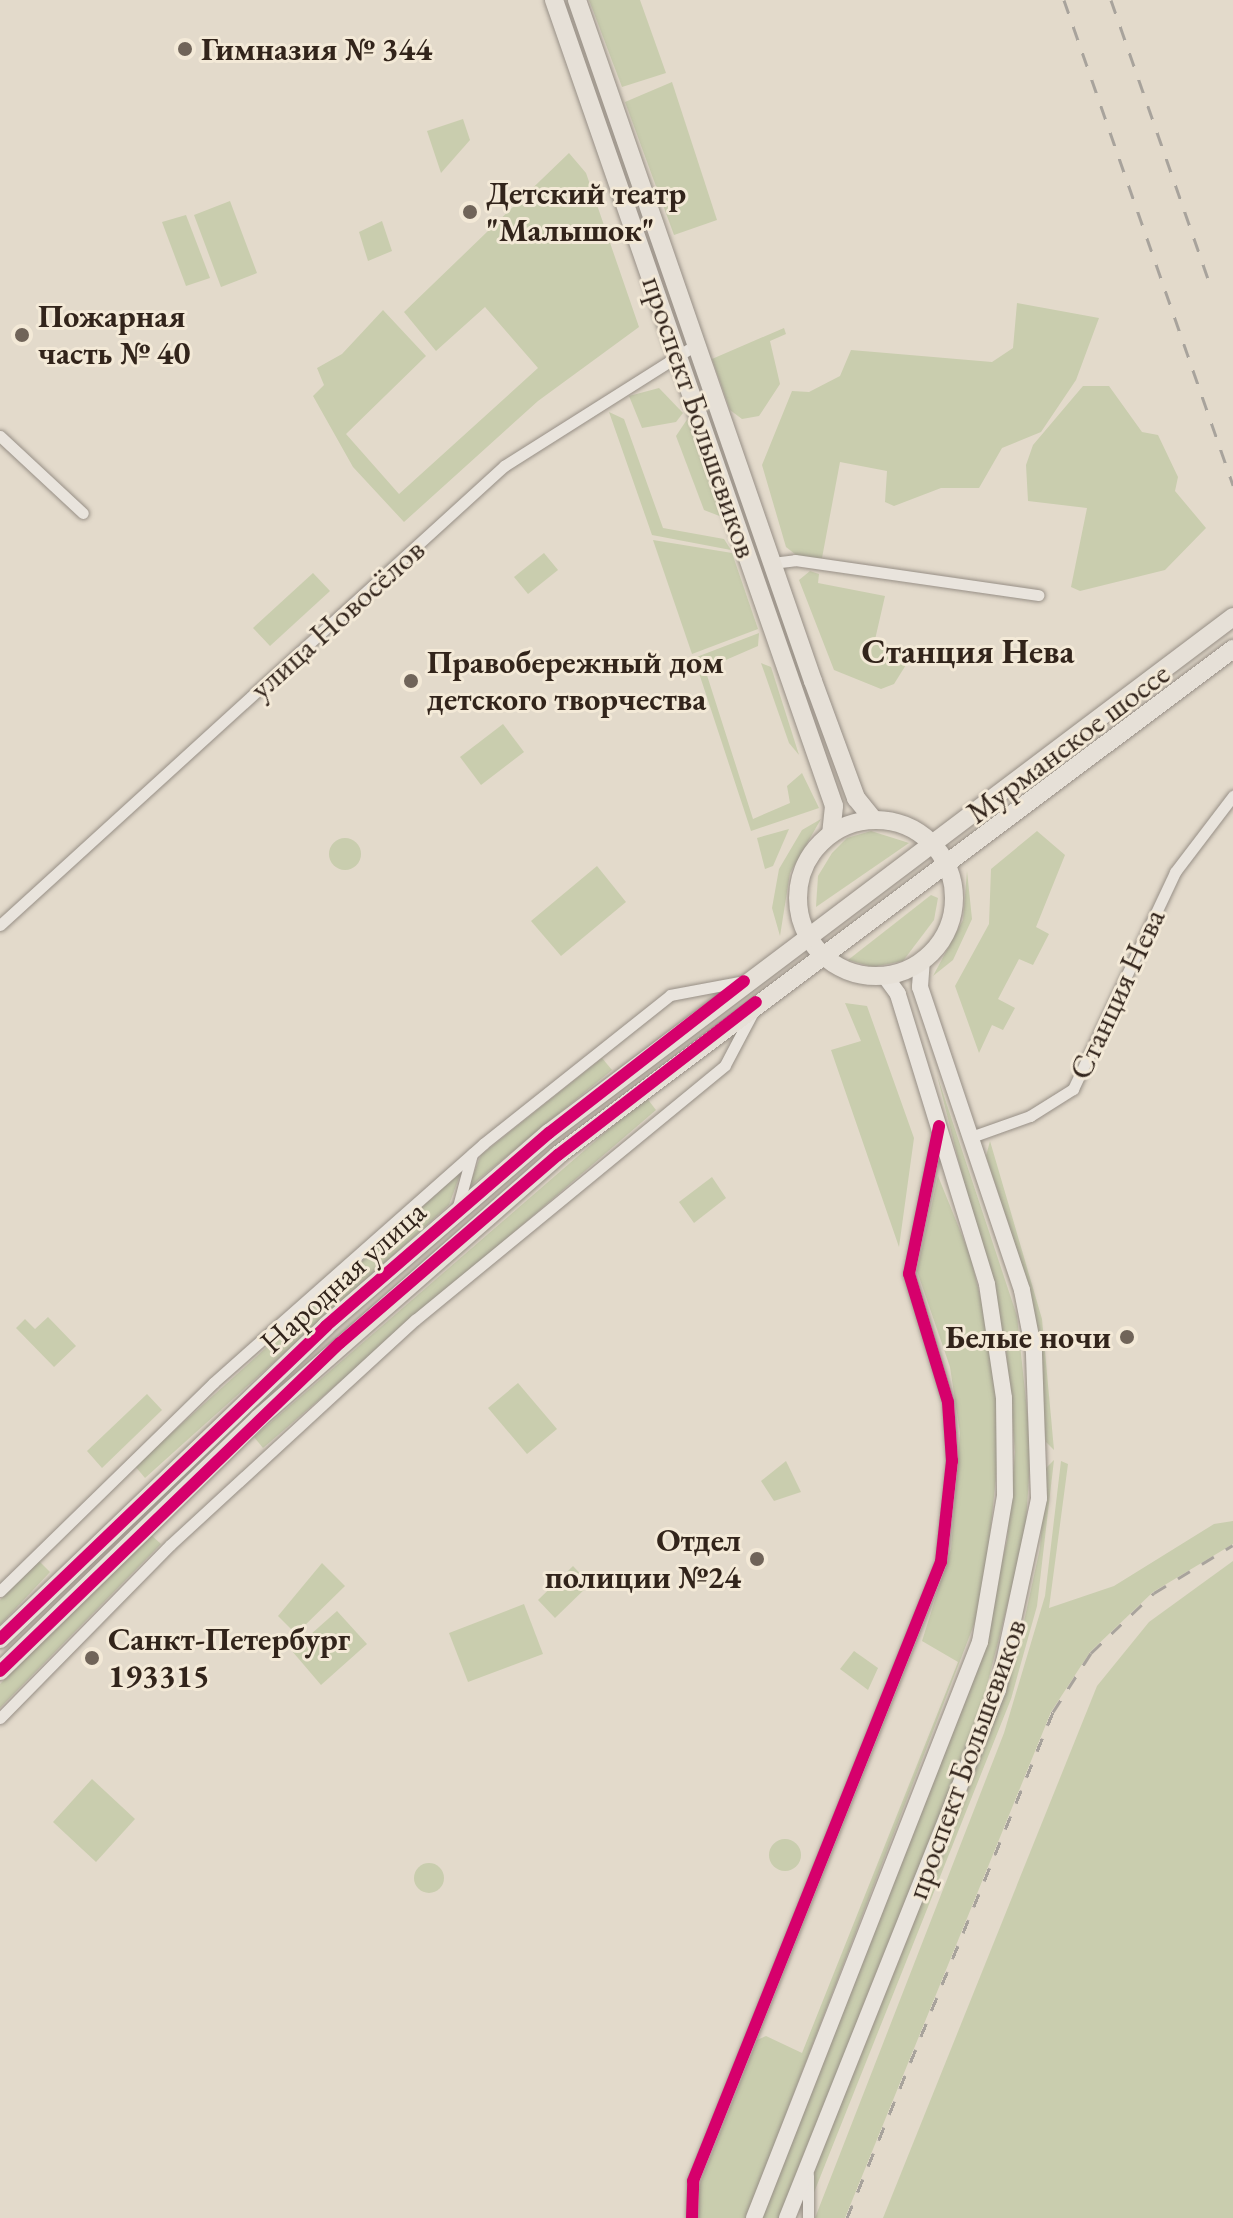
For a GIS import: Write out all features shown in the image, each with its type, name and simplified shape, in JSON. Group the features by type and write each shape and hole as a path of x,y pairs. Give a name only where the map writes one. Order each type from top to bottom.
{"main road":[{"name":"проспект Большевиков","path":"554,0 834,806 831,834"},
{"name":"проспект Большевиков","path":"577,0 856,798 873,819"},
{"name":"Мурманское шоссе","path":"933,844 1233,617"},
{"name":"Мурманское шоссе","path":"947,864 1233,649"},
{"path":"873,819 901,824 933,844 947,864 952,918 922,961 885,976 852,973 821,954 807,935 798,886 813,852 831,834 873,819"},
{"name":"Народная улица","path":"0,1639 132,1505 457,1210 744,981 933,844"},
{"name":"Народная улица","path":"0,1671 340,1343 558,1155 756,1002 947,864"},
{"name":"проспект Большевиков","path":"787,2218 998,1690 1034,1549 1042,1457 1034,1352 1022,1290 920,987 922,961"},
{"name":"проспект Большевиков","path":"754,2218 975,1655 998,1561 1007,1454 996,1336 939,1126 898,994 885,976"}],"street":[{"name":"улица Новосёлов","path":"0,925 504,466 678,351 697,344"},
{"path":"0,436 83,513"},
{"path":"772,563 795,560 1038,595"},
{"name":"Станция Нева","path":"971,1137 1051,1106 1073,1089 1193,841 1233,796"},
{"path":"0,1591 224,1373 472,1153 670,995 744,981"},
{"path":"0,1718 170,1545 415,1320 725,1065 756,1002"},
{"path":"692,2218 693,2181 941,1562 952,1461 948,1402 909,1274 939,1126"},
{"path":"457,1210 472,1153"},
{"path":"808,2164 808,2218"}],"green space":[{"path":"589,0 640,0 666,73 622,87"},
{"path":"672,82 717,220 674,235 625,102"},
{"path":"463,119 470,140 441,173 427,131"},
{"path":"569,153 586,173 639,327 538,401 404,522 353,467 313,396 324,385 317,368 342,354 383,310 426,356 346,434 399,494 538,368 485,307 436,351 404,312"},
{"path":"230,201 257,273 221,287 194,215"},
{"path":"186,215 210,278 186,286 162,222"},
{"path":"382,221 392,251 368,261 359,232"},
{"path":"1017,303 1099,318 1076,380 1041,432 1002,448 979,488 941,488 894,506 885,502 887,471 840,462 822,558 800,558 786,547 762,465 792,391 809,392 840,376 851,350 992,362 1013,348"},
{"path":"784,328 786,334 770,341 780,384 759,416 742,419 730,410 712,359"},
{"path":"1083,386 1109,386 1142,432 1158,435 1178,477 1175,491 1206,528 1165,570 1080,591 1071,587 1087,508 1028,501 1026,465 1033,445"},
{"path":"659,388 683,413 676,422 642,428 629,396"},
{"path":"609,412 624,419 663,528 724,539 731,550 652,535"},
{"path":"688,418 722,517 704,510 676,436"},
{"path":"653,540 732,553 758,629 692,654"},
{"path":"544,553 558,570 528,594 514,577"},
{"path":"810,571 819,574 818,583 885,596 874,644 914,652 894,684 881,689 834,670 799,580"},
{"path":"313,573 330,591 270,646 253,628"},
{"path":"759,633 758,646 705,669 753,819 790,803 787,786 802,773 819,808 751,831 694,658"},
{"path":"761,663 771,667 799,755 789,743"},
{"path":"503,724 524,752 481,785 460,757"},
{"path":"821,819 790,873 780,936 772,908 779,869 802,830"},
{"path":"789,829 773,866 765,869 757,838"},
{"path":"871,831 909,843 816,907 818,876 832,853 847,838"},
{"path":"1037,831 1065,855 1036,927 1049,934 1033,965 1019,959 998,999 1015,1008 1003,1030 992,1025 979,1053 955,986 989,924 991,869"},
{"path":"345,838 356,843 361,854 356,865 345,870 334,865 329,854 334,843"},
{"path":"597,866 626,902 561,956 531,921"},
{"path":"967,871 972,919 953,960 933,976 963,920"},
{"path":"931,895 938,898 934,920 903,961 873,967 848,960"},
{"path":"845,1003 867,1006 914,1138 899,1247 831,1050 861,1041"},
{"path":"602,1058 612,1070 468,1188 481,1155"},
{"path":"937,1075 1017,1316 1031,1448 1025,1536 980,1713 780,2218 762,2218 971,1687 1007,1541 1015,1452 1006,1350"},
{"path":"646,1097 656,1110 263,1448 254,1437"},
{"path":"990,1141 1042,1319 1054,1450 1046,1442 1022,1266 986,1156"},
{"path":"461,1172 449,1205 145,1478 135,1466"},
{"path":"938,1176 970,1255 992,1345 1000,1439 983,1601 746,2218 698,2218 696,2194 757,2040 766,2036 802,2053 958,1662 922,1641 951,1549 960,1433 950,1367 917,1271"},
{"path":"712,1177 726,1198 694,1223 679,1202"},
{"path":"48,1317 76,1346 54,1367 16,1328 25,1319 35,1329"},
{"path":"518,1383 557,1429 527,1454 488,1408"},
{"path":"147,1394 162,1410 102,1468 87,1451"},
{"path":"1054,1460 1037,1606 1011,1699 813,2195 813,2174 1016,1658 1040,1548 1046,1468"},
{"path":"786,1461 801,1492 774,1501 761,1481"},
{"path":"1061,1461 1068,1464 1049,1608 1114,1586 1214,1524 1233,1521 1233,1544 1153,1592 1090,1652 1051,1712 845,2218 815,2218 1004,1733 1045,1596"},
{"path":"149,1533 161,1544 0,1708 0,1684"},
{"path":"38,1560 50,1572 0,1625 0,1600"},
{"path":"1233,1561 1233,2218 883,2218 1097,1686 1149,1622"},
{"path":"322,1563 345,1586 296,1634 278,1616"},
{"path":"573,1566 590,1584 555,1618 538,1600"},
{"path":"524,1604 543,1654 468,1682 449,1633"},
{"path":"337,1611 367,1644 321,1685 292,1651"},
{"path":"854,1651 878,1668 868,1690 840,1669"},
{"path":"92,1779 135,1819 96,1862 53,1822"},
{"path":"785,1839 796,1844 801,1855 796,1866 785,1871 774,1866 769,1855 774,1844"},
{"path":"429,1863 439,1868 444,1878 439,1888 429,1893 419,1888 414,1878 419,1868"}],"railway":[{"path":"1064,0 1233,485"},
{"path":"1111,0 1208,278"},
{"path":"847,2218 1053,1712 1091,1653 1154,1593 1233,1545"}],"cycle path":[{"path":"0,1639 326,1326 549,1133 744,981"},
{"path":"0,1671 340,1343 558,1155 756,1002"},
{"path":"692,2218 693,2181 941,1562 952,1461 948,1402 909,1274 939,1126"}],"place":[{"name":"Гимназия № 344","path":"185,49"},
{"name":"Детский театр \"Малышок\"","path":"470,212"},
{"name":"Пожарная часть № 40","path":"22,335"},
{"name":"Правобережный дом детского творчества","path":"411,681"},
{"name":"Белые ночи","path":"1127,1337"},
{"name":"Отдел полиции №24","path":"757,1559"},
{"name":"Санкт-Петербург 193315","path":"92,1658"}],"district":[{"name":"Станция Нева","path":"968,652"}]}
